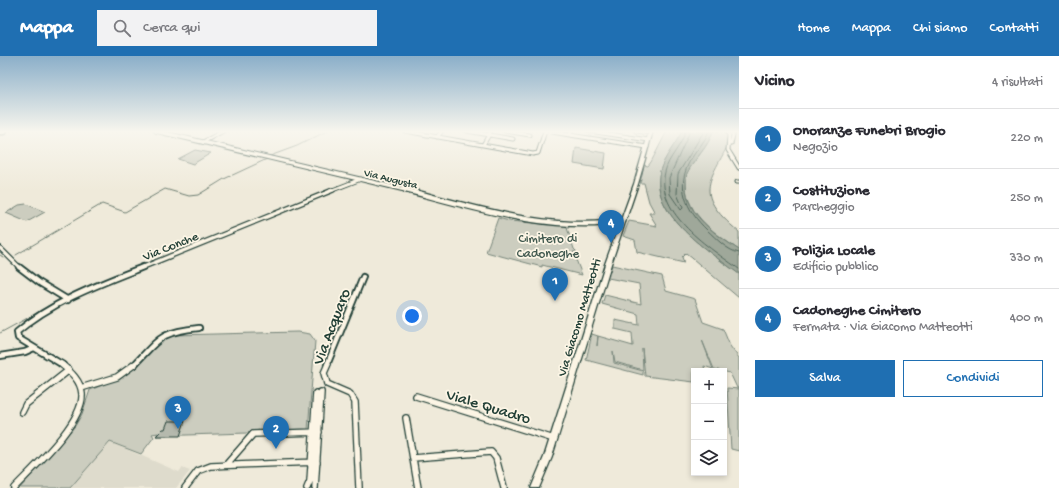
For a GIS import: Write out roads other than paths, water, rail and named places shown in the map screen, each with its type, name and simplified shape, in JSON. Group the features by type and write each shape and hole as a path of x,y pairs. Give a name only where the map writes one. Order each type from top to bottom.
{"main road":[{"name":"Via Giacomo Matteotti","path":"535,488 542,476 554,439 615,228 623,221 646,151"}],"street":[{"name":"Via Augusta","path":"240,151 361,179 502,215 562,223 600,225 615,228 623,221"},
{"path":"519,151 536,154 537,151"},
{"path":"729,151 739,168"},
{"name":"Via Conche","path":"81,388 77,377 69,370 18,338 17,332 31,320 92,288 361,179"},
{"path":"0,248 29,277 68,300"},
{"name":"Via Acquaro","path":"359,488 355,402 350,394 327,384 324,373 363,277"},
{"path":"14,488 74,421 82,399 81,388 115,379 127,371 157,341 166,335 175,331 199,328"},
{"path":"0,356 25,352 34,348"},
{"path":"22,412 26,404 69,370"},
{"path":"315,488 314,462 319,392"},
{"name":"Viale Quadro","path":"416,396 554,439"},
{"path":"406,418 418,488"},
{"path":"226,465 253,434 316,432"},
{"path":"413,458 491,452 496,458 504,488"},
{"path":"185,488 198,471 211,466 314,462"},
{"path":"307,488 314,462"}],"water":[{"path":"670,151 702,151 687,173 687,196 691,206 704,223 721,238 739,250 739,274 684,231 673,217 664,203 659,187 660,171"}],"waterway":[{"path":"270,156 283,151"},
{"path":"16,255 102,204 125,212 165,189 189,196 198,195 224,179 267,159"},
{"path":"276,161 347,178 350,179 350,182"},
{"path":"71,294 76,292"},
{"path":"0,333 57,302"}],"place":[{"name":"Cadoneghe Cimitero","path":"611,243"},
{"name":"Onoranze Funebri Brogio","path":"555,301"},
{"name":"Polizia Locale","path":"178,429"},
{"name":"Costituzione","path":"276,449"}],"park label":[{"name":"Cimitero di Cadoneghe","path":"548,244"}]}
